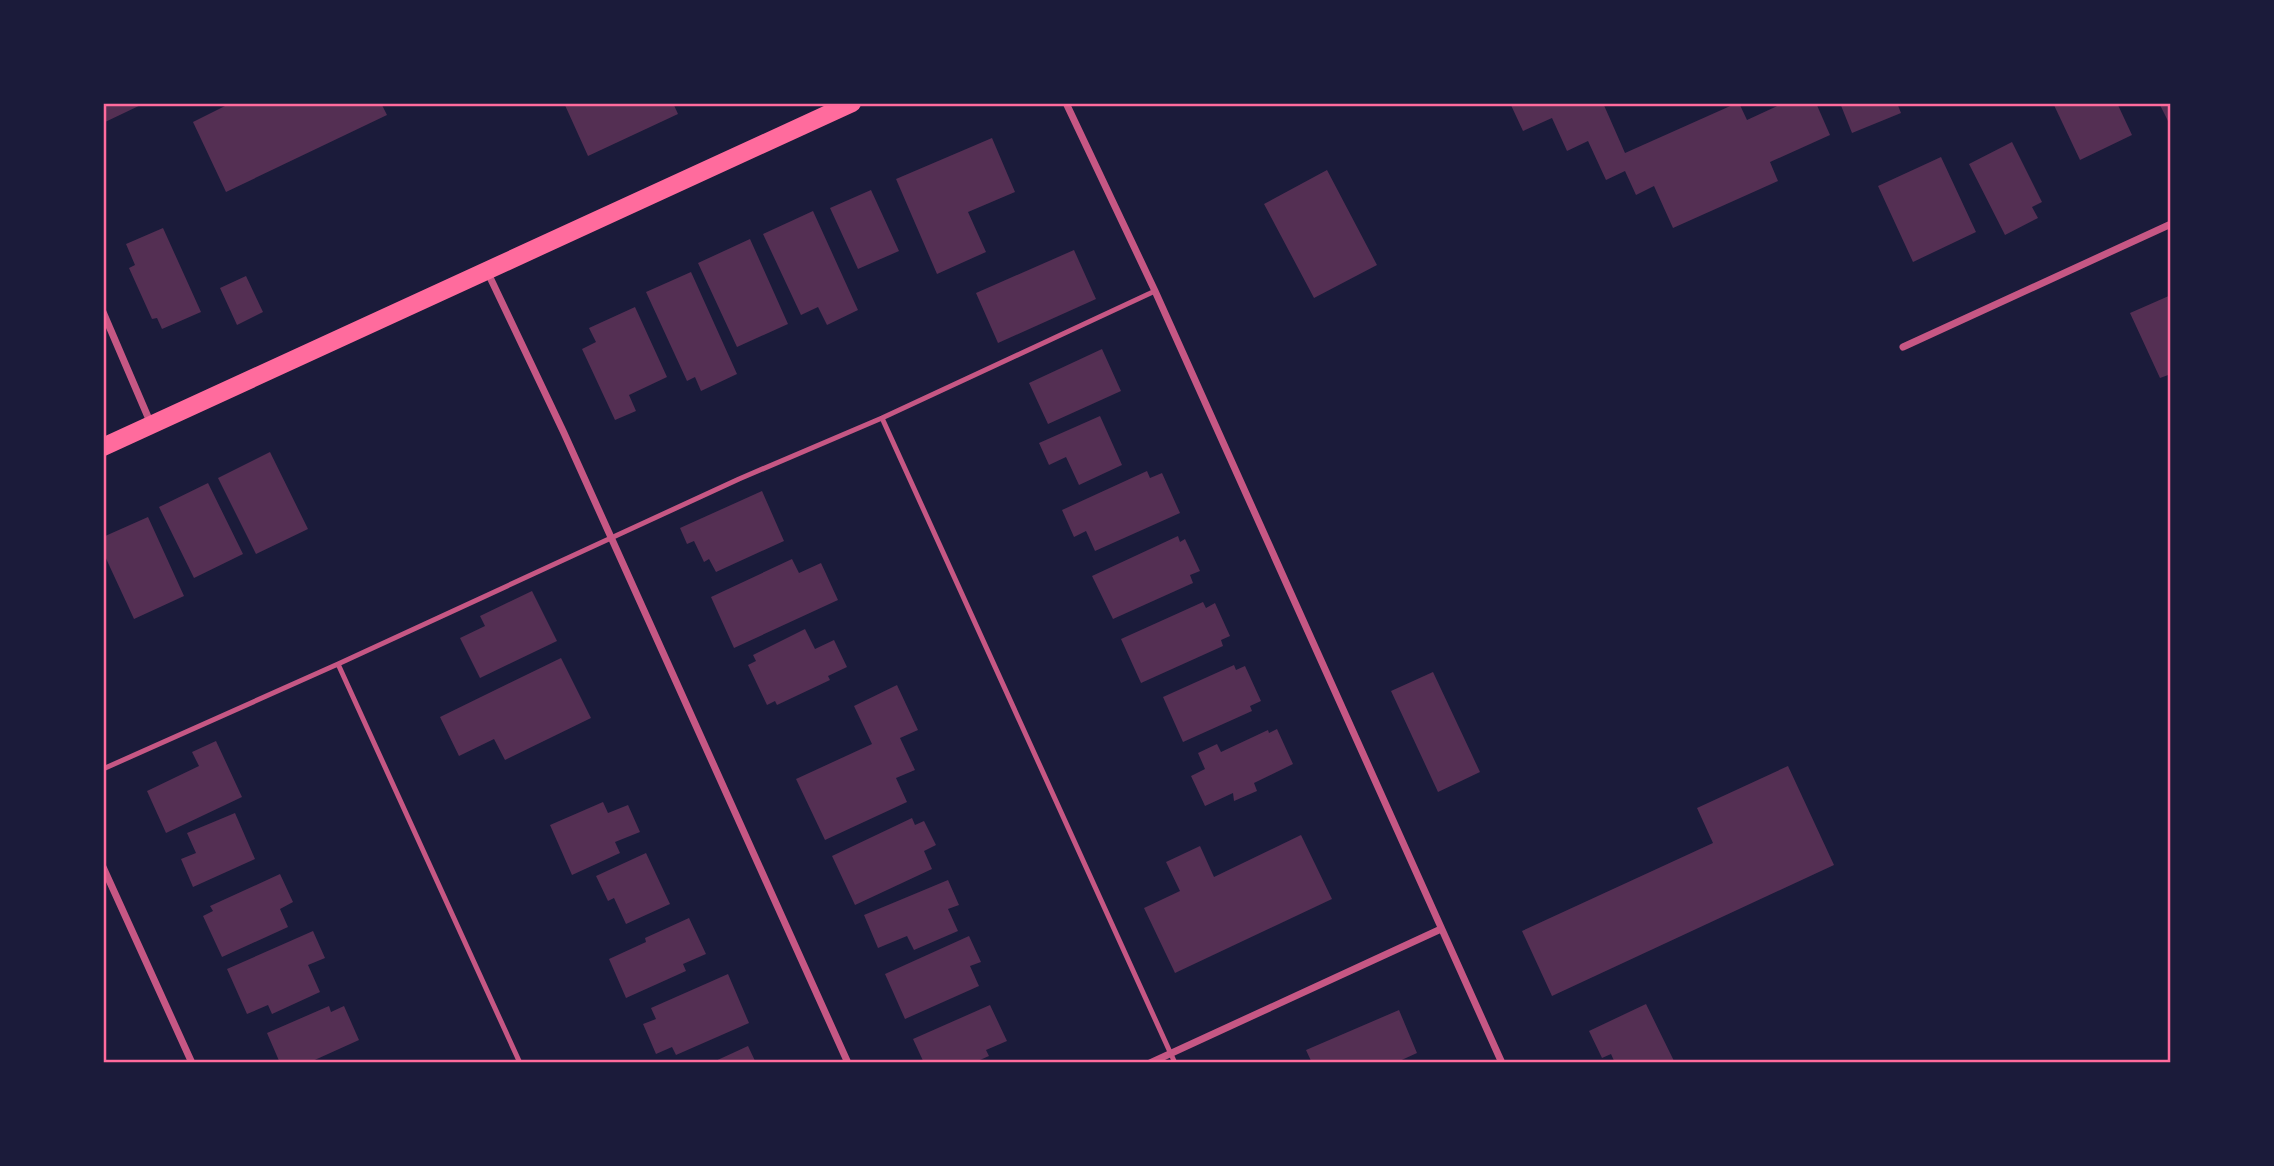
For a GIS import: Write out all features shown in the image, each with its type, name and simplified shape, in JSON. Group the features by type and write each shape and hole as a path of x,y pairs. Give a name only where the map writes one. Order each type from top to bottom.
{"main road":[{"path":"103,447 852,103"}],"street":[{"path":"1066,103 1154,291 1502,1063"},
{"path":"1903,347 2171,224"},
{"path":"487,271 564,433 848,1063"},
{"path":"103,312 151,425"},
{"path":"103,867 192,1063"},
{"path":"1150,1063 1441,929"}],"lane":[{"path":"103,769 739,479 882,418 1154,291"},
{"path":"882,418 1175,1063"},
{"path":"338,664 520,1063"}],"building":[{"path":"103,103 145,103 103,123"},
{"path":"231,103 381,103 387,115 226,192 193,122"},
{"path":"564,103 673,103 678,114 588,156"},
{"path":"1510,103 1603,103 1625,153 1737,103 1747,120 1784,103 1816,103 1830,135 1770,162 1778,181 1673,228 1654,186 1636,195 1625,171 1606,180 1588,141 1567,151 1552,118 1523,131"},
{"path":"1840,103 1897,103 1901,113 1852,133"},
{"path":"2053,103 2117,103 2132,135 2080,160"},
{"path":"2159,103 2171,103 2171,127"},
{"path":"992,138 1015,192 968,212 986,252 937,274 896,179"},
{"path":"2012,142 2042,202 2032,207 2038,218 2005,235 1969,164"},
{"path":"1941,157 1976,232 1913,262 1878,186"},
{"path":"1327,170 1377,265 1314,298 1264,204"},
{"path":"871,190 899,251 858,269 830,208"},
{"path":"813,211 858,310 827,325 818,307 801,315 763,234"},
{"path":"163,228 201,312 162,329 157,318 152,319 129,268 135,265 126,244"},
{"path":"750,239 788,324 737,347 698,263"},
{"path":"1074,250 1096,299 998,343 976,293"},
{"path":"691,272 737,374 701,391 695,377 687,381 646,292"},
{"path":"246,276 263,312 237,325 220,288"},
{"path":"2171,295 2171,374 2160,378 2130,313"},
{"path":"635,307 667,377 629,395 636,411 615,420 582,349 596,342 589,328"},
{"path":"1102,349 1121,391 1048,424 1029,383"},
{"path":"1100,416 1122,465 1079,485 1066,457 1049,465 1039,443"},
{"path":"270,452 308,529 256,554 218,478"},
{"path":"1147,471 1150,478 1162,473 1180,513 1095,551 1086,531 1074,537 1062,510"},
{"path":"208,483 243,554 194,578 159,507"},
{"path":"762,491 784,541 716,572 709,559 704,562 694,541 687,544 680,528"},
{"path":"148,517 184,596 134,619 103,552 103,537"},
{"path":"1178,536 1180,542 1185,539 1200,571 1190,575 1193,583 1113,619 1092,576"},
{"path":"792,559 799,573 821,563 838,600 734,648 711,597"},
{"path":"532,591 557,641 480,678 460,638 485,626 480,616"},
{"path":"1203,602 1206,608 1215,603 1230,636 1221,640 1223,646 1141,683 1121,639"},
{"path":"805,629 815,649 834,640 847,667 828,676 830,680 777,705 775,701 767,705 748,665 756,661 753,655"},
{"path":"561,658 591,718 505,760 494,739 459,756 440,717"},
{"path":"1234,665 1236,670 1245,666 1261,701 1250,706 1252,711 1183,742 1163,697"},
{"path":"1433,672 1480,772 1438,792 1391,691"},
{"path":"897,685 918,730 900,738 915,770 896,778 907,802 825,840 796,779 872,744 854,706"},
{"path":"1277,729 1293,764 1254,783 1257,791 1234,801 1233,793 1205,806 1191,776 1205,769 1198,753 1217,744 1221,752 1268,730 1269,733"},
{"path":"216,741 242,797 166,833 147,791 199,766 192,752"},
{"path":"1788,766 1834,865 1552,996 1522,931 1713,843 1697,808"},
{"path":"603,802 608,813 628,805 640,832 615,842 620,853 572,875 550,825"},
{"path":"235,813 255,859 193,887 181,859 196,853 187,833"},
{"path":"912,818 915,825 924,821 936,845 924,851 932,869 855,905 832,856"},
{"path":"1301,835 1332,899 1175,973 1144,908 1180,891 1166,862 1200,846 1214,877"},
{"path":"646,853 670,904 626,924 614,898 608,901 596,876"},
{"path":"280,874 293,902 280,909 288,927 222,957 203,916 213,911 210,906"},
{"path":"948,880 959,905 948,909 958,931 914,950 907,936 878,948 864,915"},
{"path":"689,918 706,954 683,964 686,971 626,998 609,959 646,942 645,938"},
{"path":"313,931 325,958 308,965 320,992 272,1014 268,1005 247,1014 227,969"},
{"path":"969,936 981,962 970,966 979,986 905,1019 885,974"},
{"path":"728,974 749,1023 676,1055 672,1047 656,1054 643,1024 656,1019 651,1008"},
{"path":"1646,1004 1675,1063 1615,1063 1611,1054 1602,1058 1589,1031"},
{"path":"990,1005 1007,1041 986,1050 989,1056 973,1063 924,1063 913,1039"},
{"path":"329,1006 331,1012 344,1006 359,1040 308,1063 280,1063 267,1033"},
{"path":"1399,1010 1417,1053 1395,1063 1312,1063 1306,1050"},
{"path":"748,1046 756,1063 711,1063"}]}
